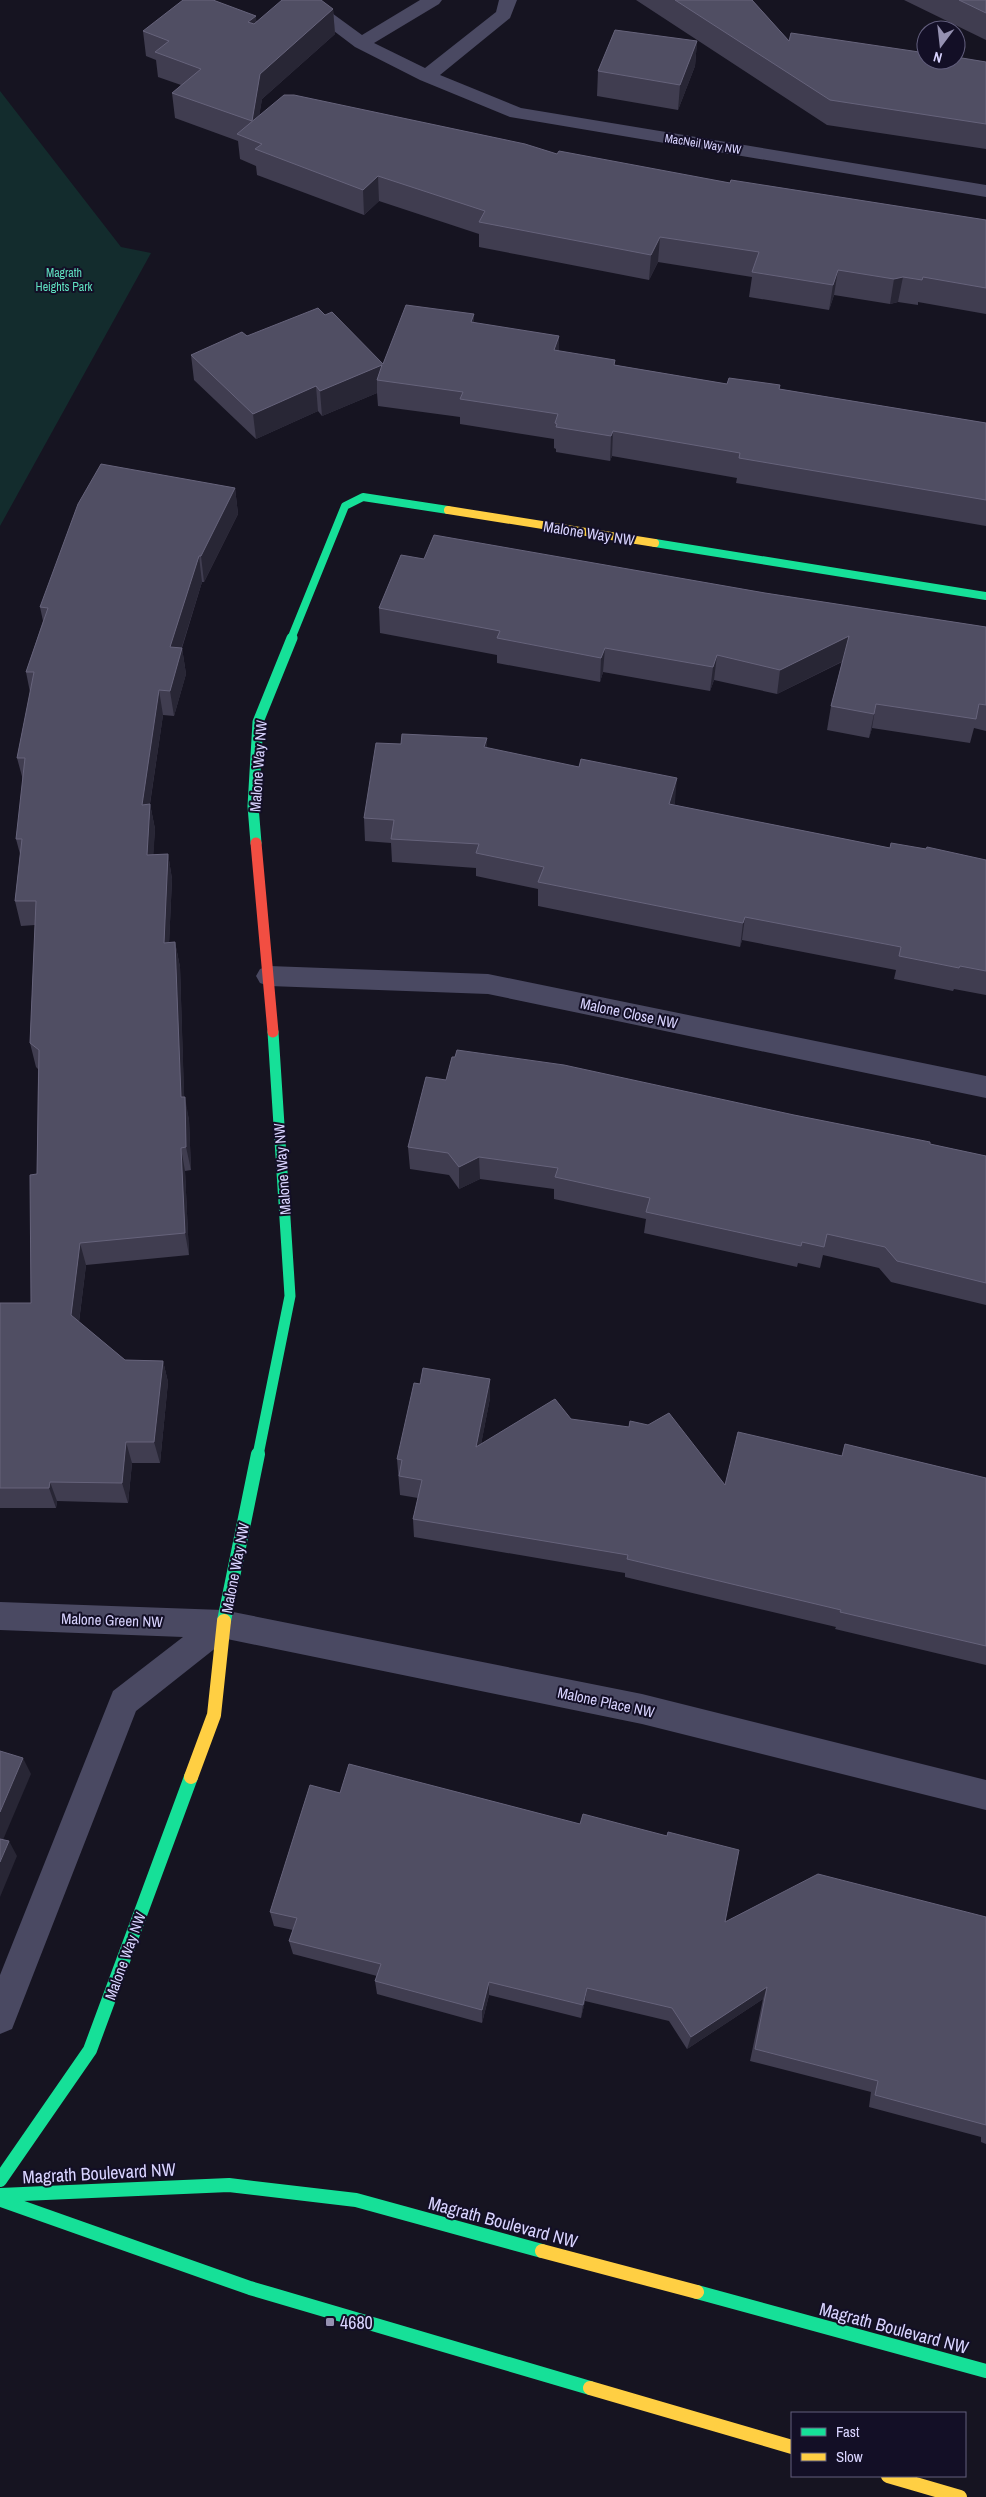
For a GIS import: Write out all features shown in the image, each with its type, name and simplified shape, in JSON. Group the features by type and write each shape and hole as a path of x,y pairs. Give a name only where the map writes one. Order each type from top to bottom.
{"street":[{"name":"MacNeil Way NW","path":"302,0 361,43 427,76 517,113 986,191"},
{"path":"361,43 433,0"},
{"path":"427,76 504,14 508,0"},
{"name":"Malone Way NW","path":"0,2180 90,2050 214,1715 224,1624 290,1296 268,976 253,806 258,722 336,524 345,506 363,497 986,596"},
{"name":"Malone Close NW","path":"268,976 488,984 986,1087"},
{"name":"Malone Green NW","path":"0,1616 224,1624"},
{"name":"Malone Way NW","path":"0,2017 124,1702 224,1624"},
{"name":"Malone Place NW","path":"224,1624 642,1709 986,1795"},
{"name":"Magrath Boulevard NW","path":"0,2195 229,2185 356,2200 986,2371"},
{"name":"Magrath Boulevard NW","path":"0,2200 250,2288 791,2448"},
{"path":"891,2477 960,2497"}],"green space":[{"name":"Magrath Heights Park","path":"0,91 121,247 151,253 0,526"}],"building":[{"path":"183,0 213,0 256,16 248,22 254,24 282,0 321,0 333,9 260,74 252,121 172,93 201,69 155,52 169,41 143,31"},
{"path":"675,0 752,0 789,41 791,33 916,52 916,70 966,70 966,59 986,62 986,124 830,100"},
{"path":"959,0 986,0 986,13"},
{"path":"615,30 697,41 680,85 598,71"},
{"path":"284,95 294,95 525,144 557,154 559,151 730,183 731,180 986,220 986,288 923,277 922,280 903,277 894,279 838,270 833,285 752,272 759,252 660,237 651,255 479,222 485,211 378,176 363,190 255,149 262,144 237,134"},
{"path":"406,305 474,314 471,322 559,336 554,350 615,360 614,365 727,384 729,378 780,385 779,389 986,423 986,500 739,458 740,453 613,431 611,436 556,427 557,424 555,423 558,414 460,399 463,392 377,380 382,365 320,391 316,386 253,414 191,355 242,332 247,336 318,308 325,315 332,312 383,364"},
{"path":"101,464 235,488 201,556 199,556 170,647 182,648 170,691 159,690 142,805 150,804 147,855 168,854 164,943 175,942 181,1097 185,1097 186,1147 181,1148 185,1233 80,1243 71,1315 125,1360 163,1361 154,1442 126,1442 122,1483 50,1482 49,1488 0,1488 0,1303 31,1303 30,1175 37,1174 39,1050 30,1043 36,901 15,901 22,839 16,839 25,758 17,758 34,672 26,672 48,608 40,607 78,504"},
{"path":"434,535 765,593 986,627 986,705 979,704 976,719 876,704 874,714 831,706 849,636 780,670 717,655 713,667 605,648 601,658 497,638 500,631 379,608 401,555 424,559"},
{"path":"402,734 487,738 484,747 579,767 581,759 677,778 669,804 890,848 891,843 926,849 927,847 986,860 986,971 960,966 959,968 899,956 901,947 745,917 743,923 538,882 544,867 476,853 479,844 391,839 394,820 364,818 376,743 401,744"},
{"path":"457,1050 564,1065 794,1115 930,1142 930,1144 986,1156 986,1283 897,1261 885,1247 827,1234 824,1247 802,1242 801,1246 646,1212 650,1198 555,1177 558,1168 479,1157 459,1167 448,1153 408,1147 426,1077 446,1080 452,1057 455,1057"},
{"path":"423,1368 490,1379 476,1447 555,1399 571,1419 629,1427 630,1421 648,1425 669,1413 725,1485 738,1432 842,1456 845,1444 986,1478 986,1646 627,1559 628,1555 413,1519 422,1480 399,1476 402,1460 397,1459 414,1383 420,1384"},
{"path":"0,1751 23,1758 0,1812"},
{"path":"349,1764 580,1824 583,1814 667,1836 668,1832 739,1850 725,1922 818,1874 986,1917 986,2125 875,2095 878,2081 755,2049 767,1987 691,2037 672,2008 587,1988 583,2005 489,1982 482,2010 375,1981 381,1964 289,1941 297,1918 270,1912 310,1785 340,1793"},
{"path":"0,1839 9,1841 0,1862"}],"traffic: fast":[{"path":"256,843 253,806 258,722 345,506 363,497 448,510"},
{"path":"655,543 986,596"},
{"path":"224,1621 290,1296 273,1032"},
{"path":"0,2180 90,2050 191,1777"},
{"path":"0,2195 229,2185 356,2200 542,2251"},
{"path":"1,2200 250,2288 590,2388"},
{"path":"697,2292 986,2371"}],"traffic: slow":[{"path":"448,510 655,543"},
{"path":"191,1777 214,1715 224,1621"},
{"path":"542,2251 697,2292"},
{"path":"590,2388 791,2447"},
{"path":"891,2477 960,2497"}],"traffic: jam":[{"path":"256,843 273,1032"}],"place":[{"name":"4680","path":"330,2322"}]}
